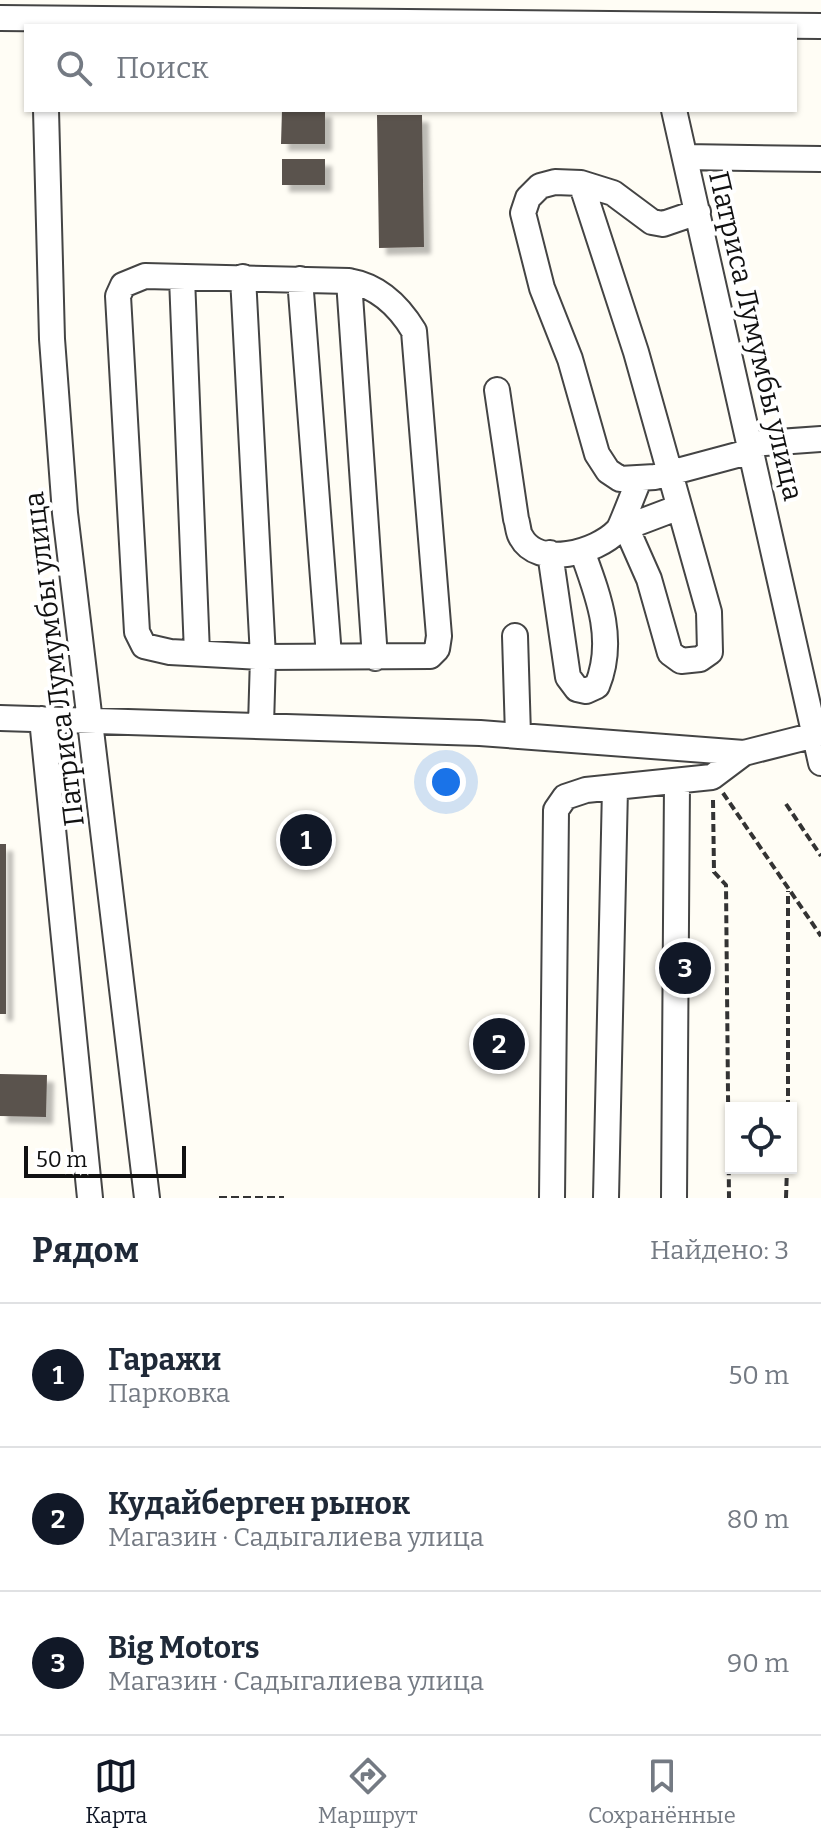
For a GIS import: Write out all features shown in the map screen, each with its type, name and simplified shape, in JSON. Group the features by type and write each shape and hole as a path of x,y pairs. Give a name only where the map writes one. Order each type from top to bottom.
{"street":[{"path":"649,0 654,24"},
{"path":"0,18 43,15 593,24"},
{"path":"797,26 821,26"},
{"name":"Патриса Лумумбы улица","path":"46,112 55,386 65,513 147,1198"},
{"name":"Патриса Лумумбы улица","path":"674,112 821,763"},
{"path":"685,157 821,159"},
{"path":"581,183 636,352 677,508 709,612 710,652 700,659 681,661 670,653 649,579 622,528 639,480"},
{"path":"698,212 663,224 652,222 613,193 581,183 540,186 528,198 523,213 526,229 542,288 570,359 597,454 608,471 620,479 639,480 670,474 751,447 821,439"},
{"path":"243,277 263,657 261,725"},
{"path":"243,277 368,284 405,316 414,331 428,467 437,649 420,659 263,657 144,646 137,632 118,296 123,285 131,279 182,278 243,277"},
{"path":"182,278 197,653"},
{"path":"300,279 329,656"},
{"path":"349,281 375,658"},
{"path":"497,390 521,538 535,550 550,553 582,551 622,528 677,508"},
{"path":"550,553 568,677 577,689 586,691 597,686 603,671 607,642 600,599 582,551"},
{"path":"515,636 518,735"},
{"path":"0,718 518,735 744,753 815,735"},
{"path":"42,719 90,1198"},
{"path":"552,1198 556,810 565,797 586,790 712,777 744,753"},
{"path":"674,1198 677,783"},
{"path":"606,1198 615,788"}],"path":[{"path":"712,777 821,936"},
{"path":"712,777 714,872 726,885 729,1198"},
{"path":"786,804 821,856"},
{"path":"788,891 788,1102"},
{"path":"786,1198 787,1174"},
{"path":"219,1198 284,1198"}],"building":[{"path":"282,112 325,112 325,144 281,144"},
{"path":"377,115 422,115 424,247 379,248"},
{"path":"282,159 325,159 325,185 282,185"},
{"path":"0,844 6,844 6,1014 0,1014"},
{"path":"0,1074 47,1075 46,1117 0,1116"}],"place":[{"name":"Гаражи","path":"306,840"},
{"name":"Big Motors","path":"685,968"},
{"name":"Кудайберген рынок","path":"499,1044"}]}
